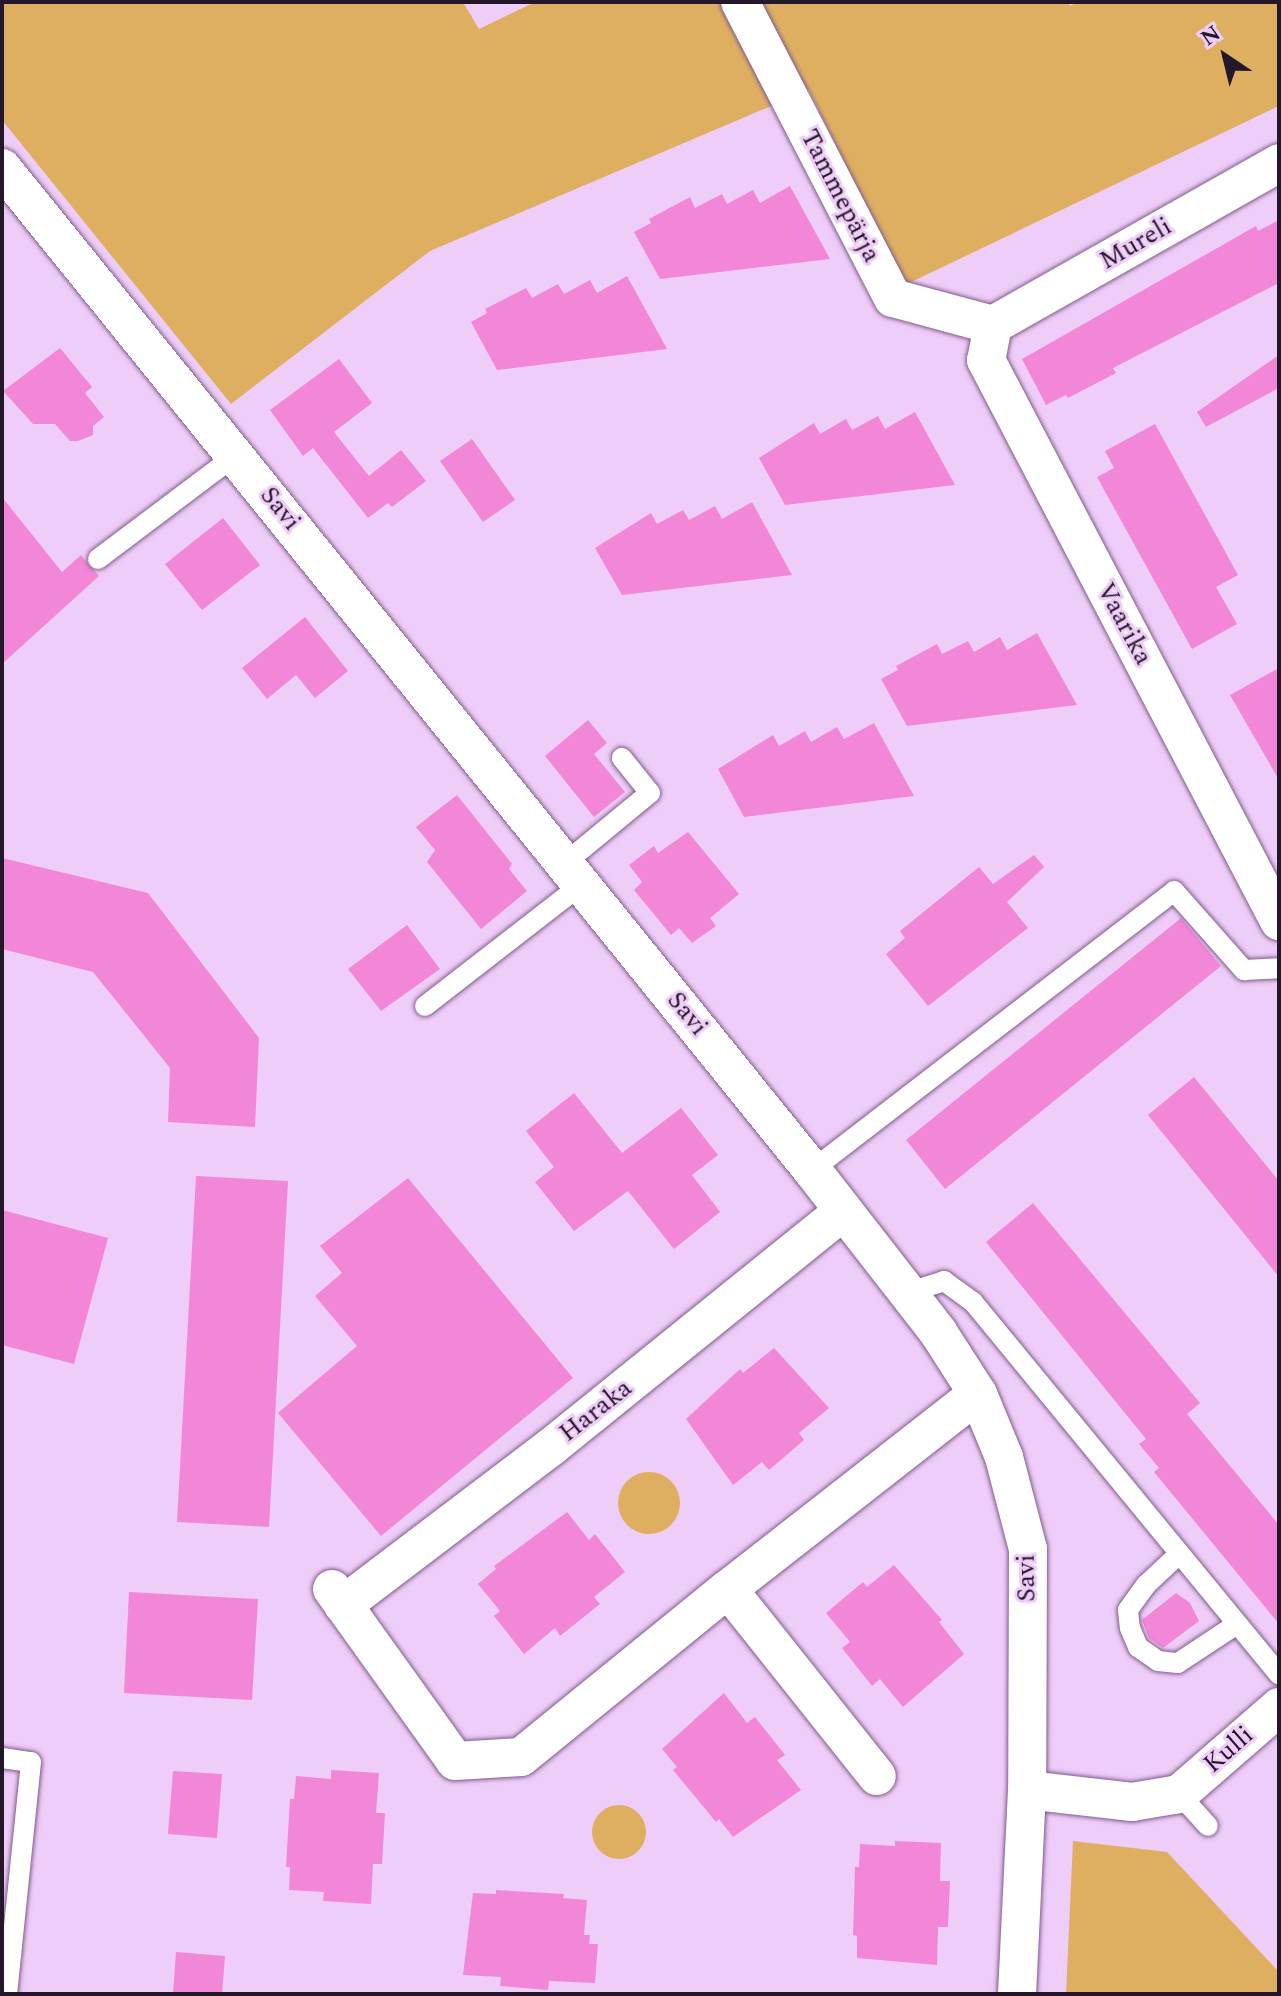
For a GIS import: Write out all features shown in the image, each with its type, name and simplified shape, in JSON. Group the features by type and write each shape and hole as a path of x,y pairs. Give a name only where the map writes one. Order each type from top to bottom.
{"street":[{"name":"Tammepärja","path":"740,2 893,298 993,325"},
{"name":"Mureli","path":"993,325 1279,163"},
{"name":"Savi","path":"2,168 812,1170 909,1292 978,1394 1004,1457 1028,1549 1027,1790 1017,1994"},
{"name":"Vaarika","path":"993,325 986,360 1279,921"},
{"name":"Haraka","path":"728,1589 521,1757 455,1761 337,1597 551,1447 844,1211"},
{"path":"877,1776 728,1589 978,1394"},
{"name":"Kulli","path":"1179,1794 1279,1707"},
{"path":"1027,1790 1132,1802 1179,1794"}],"lane":[{"path":"98,559 236,455"},
{"path":"425,1006 574,873 650,793 622,758"},
{"path":"812,1170 1174,891 1244,970 1279,968"},
{"path":"909,1292 944,1281 973,1302 1279,1675"},
{"path":"1179,1554 1146,1585 1128,1610 1130,1628 1138,1647 1158,1661 1178,1663 1237,1624"},
{"path":"2,1758 31,1762 7,1994"},
{"path":"1179,1794 1208,1826"}],"shaded area":[{"path":"2,2 463,2 479,29 535,2 1068,2 1070,6 1078,2 1279,2 1279,106 905,285 809,90 430,251 231,404 2,120"},
{"path":"649,1472 671,1481 680,1503 671,1525 649,1534 627,1525 618,1503 627,1481"},
{"path":"619,1805 638,1813 646,1832 638,1851 619,1859 600,1851 592,1832 600,1813"},
{"path":"1073,1841 1167,1852 1279,1972 1279,1994 1066,1994"}],"building":[{"path":"790,186 830,259 660,279 634,232 651,223 649,219 690,197 695,208 722,194 727,204 753,190 760,203"},
{"path":"1279,220 1279,283 1113,368 1116,373 1068,398 1066,395 1046,405 1022,359 1256,226 1258,231"},
{"path":"627,276 667,349 497,370 471,322 487,313 485,309 526,288 532,298 558,284 564,294 590,280 597,293"},
{"path":"60,348 92,387 85,393 104,417 93,426 93,435 78,441 70,441 55,424 33,424 3,391"},
{"path":"1279,355 1279,388 1206,427 1197,412"},
{"path":"339,359 372,403 334,432 369,476 401,450 426,481 392,507 388,503 368,518 313,448 303,456 270,410"},
{"path":"915,412 955,485 785,505 759,458 814,423 820,434 846,419 852,430 878,416 885,429"},
{"path":"1155,424 1238,575 1216,587 1237,624 1192,649 1097,477 1114,468 1105,451"},
{"path":"472,439 515,500 483,522 440,461"},
{"path":"2,497 62,572 81,555 99,576 2,664"},
{"path":"752,502 792,575 622,595 595,548 651,513 657,524 683,510 689,520 715,506 722,519"},
{"path":"223,518 260,565 202,610 165,564"},
{"path":"305,617 348,671 315,698 296,675 267,699 242,668"},
{"path":"1037,633 1077,705 907,726 881,679 898,670 896,666 937,644 942,654 968,641 974,652 1000,637 1007,650"},
{"path":"1279,668 1279,780 1230,695"},
{"path":"588,720 607,743 594,754 625,792 594,817 545,756"},
{"path":"874,723 914,796 744,817 718,769 773,735 779,746 805,731 811,742 837,727 844,739"},
{"path":"457,795 512,864 509,869 527,891 481,929 427,862 435,850 416,827"},
{"path":"688,832 739,894 710,918 716,926 692,943 679,928 671,935 634,890 642,882 629,865 654,846 658,853"},
{"path":"1034,855 1044,867 1007,902 1028,928 928,1006 886,954 905,938 900,931 979,867 993,884"},
{"path":"2,858 148,893 259,1038 255,1127 168,1122 170,1068 93,972 2,949"},
{"path":"1181,918 1221,966 945,1189 906,1140"},
{"path":"407,925 440,969 381,1011 348,969"},
{"path":"1194,1077 1279,1181 1279,1277 1148,1115"},
{"path":"574,1093 622,1153 681,1108 718,1155 692,1175 720,1212 674,1249 628,1191 574,1231 535,1182 554,1167 526,1131"},
{"path":"196,1176 288,1181 269,1527 177,1522"},
{"path":"408,1178 573,1378 381,1536 278,1413 357,1346 315,1296 342,1273 320,1246"},
{"path":"1033,1203 1200,1403 1187,1414 1279,1525 1279,1624 1154,1472 1159,1468 1139,1444 1146,1439 986,1242"},
{"path":"2,1210 108,1238 74,1364 2,1345"},
{"path":"774,1348 829,1408 799,1433 804,1440 769,1470 762,1462 733,1485 686,1419 740,1369 743,1373"},
{"path":"567,1512 589,1540 595,1534 625,1572 594,1597 600,1604 560,1636 555,1628 524,1654 494,1616 500,1611 478,1584 496,1569 494,1566"},
{"path":"894,1565 942,1620 939,1622 964,1654 903,1707 880,1679 872,1686 842,1648 850,1642 826,1613 863,1582 867,1587"},
{"path":"129,1592 258,1599 252,1700 124,1693"},
{"path":"1176,1593 1190,1603 1199,1621 1163,1648 1149,1638 1142,1620"},
{"path":"724,1693 747,1723 755,1717 785,1755 777,1760 801,1790 733,1837 719,1819 716,1822 673,1770 677,1767 662,1749"},
{"path":"331,1770 379,1773 376,1813 385,1813 382,1864 373,1864 371,1904 323,1901 324,1892 289,1890 290,1867 286,1867 290,1799 294,1799 296,1776 331,1779"},
{"path":"173,1771 222,1774 217,1838 168,1834"},
{"path":"895,1841 941,1843 940,1881 950,1881 948,1927 938,1927 937,1965 857,1958 857,1936 853,1935 855,1867 859,1867 860,1844 895,1846"},
{"path":"496,1890 564,1894 563,1898 587,1900 584,1935 590,1935 589,1944 598,1944 595,1983 549,1981 548,1990 500,1986 501,1977 463,1975 473,1893 496,1894"},
{"path":"176,1952 225,1956 222,1994 173,1994"}]}
